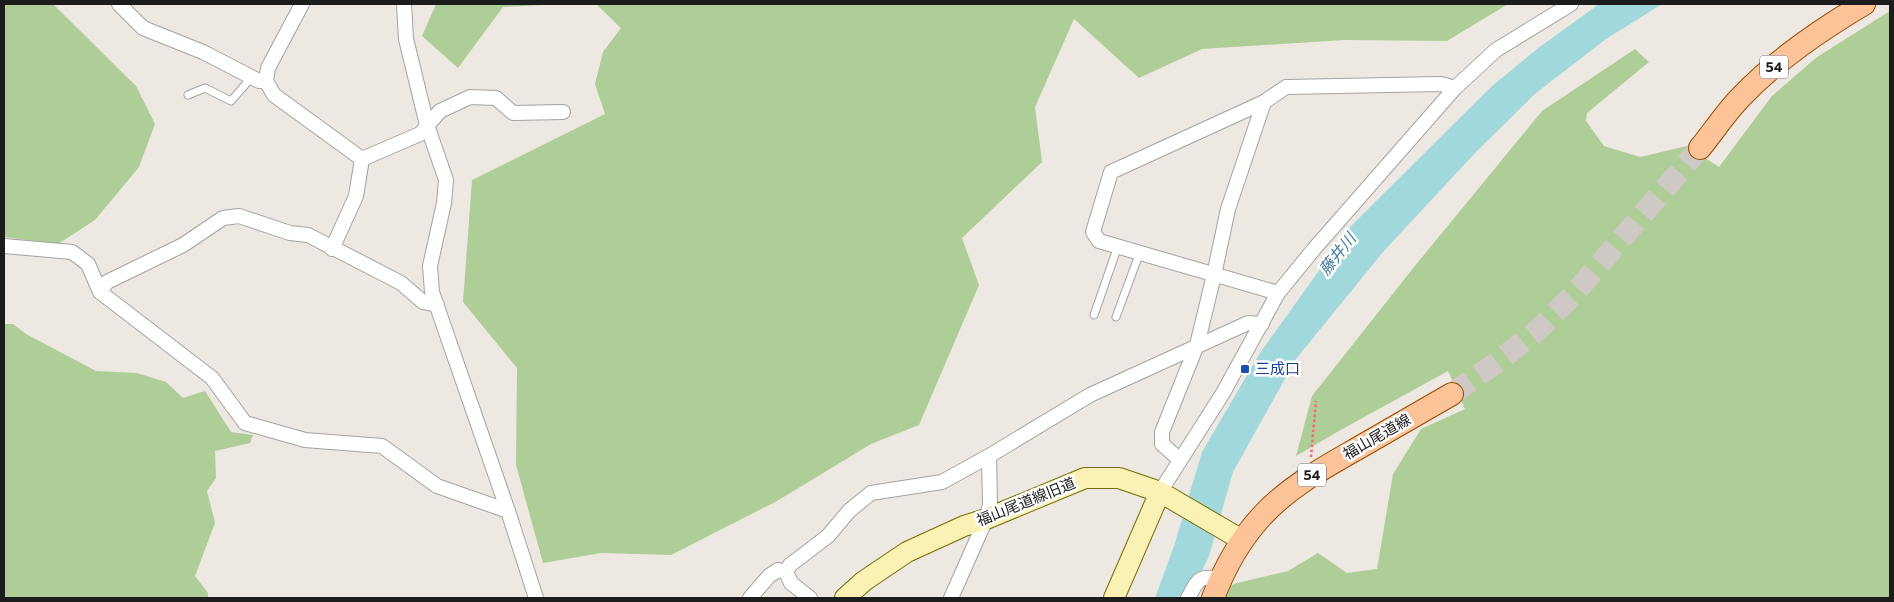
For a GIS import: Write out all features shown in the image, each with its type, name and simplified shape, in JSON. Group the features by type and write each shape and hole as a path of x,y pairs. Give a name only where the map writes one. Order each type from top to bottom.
{"main road":[{"name":"54","path":"1700,148 1741,97 1774,66 1807,40 1864,4"},
{"name":"福山尾道線","path":"1217,589 1234,535 1261,517 1287,493 1318,470 1452,394"}],"street":[{"path":"118,4 143,28 203,52 252,78 266,81"},
{"path":"302,4 268,68 266,81 274,95 362,159"},
{"path":"404,4 406,39 427,125 446,180 444,203 430,266 432,292 536,598"},
{"path":"1114,598 1168,496 1180,460 1223,393 1278,293 1314,249 1455,88 1496,50 1571,4"},
{"path":"1278,293 1099,241 1093,232 1111,172 1264,102 1286,87 1442,84 1455,88"},
{"path":"362,159 420,134 440,110 470,97 496,98 513,113 563,112"},
{"path":"1180,460 1162,444 1162,432 1197,345 1228,209 1264,102"},
{"path":"332,249 356,196 362,159"},
{"path":"100,292 108,282 183,245 223,218 239,216 290,233 308,235 401,283 423,302 437,305"},
{"path":"4,246 72,252 88,264 100,292 212,378 245,423 306,440 382,446 437,486 508,511"},
{"path":"786,572 790,565 828,536 849,511 871,493 942,482 1090,395 1248,323 1262,324"},
{"path":"951,598 990,505 989,456"},
{"name":"福山尾道線旧道","path":"844,598 864,581 907,552 964,526 1085,478 1120,478 1168,496 1234,535"},
{"path":"750,598 769,576 778,570 786,572"},
{"path":"786,572 791,583 810,598"},
{"path":"1188,598 1197,581 1207,576 1217,589"}],"lane":[{"path":"188,95 205,88 231,101 252,78"},
{"path":"1094,315 1118,246"},
{"path":"1116,317 1140,252"}],"path":[{"path":"1316,401 1310,456 1318,470"}],"green space":[{"path":"4,4 53,4 136,86 155,124 139,167 95,220 58,244 4,237"},
{"path":"436,4 564,4 503,7 458,68 422,36"},
{"path":"596,4 1508,4 1447,41 1344,40 1202,49 1139,78 1074,19 1035,107 1042,162 962,238 979,285 919,425 871,444 777,501 671,555 601,553 543,563 516,465 517,368 463,302 472,180 605,114 595,84 603,52 621,28"},
{"path":"1890,11 1890,598 1205,598 1237,583 1288,571 1318,553 1347,573 1377,569 1393,474 1421,429 1465,409 1448,371 1296,456 1312,396 1414,267 1542,111 1635,49 1649,62 1587,113 1586,121 1604,146 1640,157 1687,146 1719,167 1772,96 1817,57"},
{"path":"4,324 13,324 26,334 96,371 137,373 166,382 183,398 205,391 231,432 253,435 250,443 215,451 216,478 207,491 215,523 195,576 208,593 208,598 4,598"}],"water":[{"name":"藤井川","path":"1599,4 1662,4 1606,39 1536,93 1475,153 1383,252 1296,359 1233,472 1209,556 1189,598 1155,598 1174,546 1202,452 1260,353 1351,226 1491,87 1537,49"}],"tunnel":[{"path":"1452,394 1538,330 1573,295 1700,148"}],"place":[{"name":"三成口","path":"1245,369"}]}
